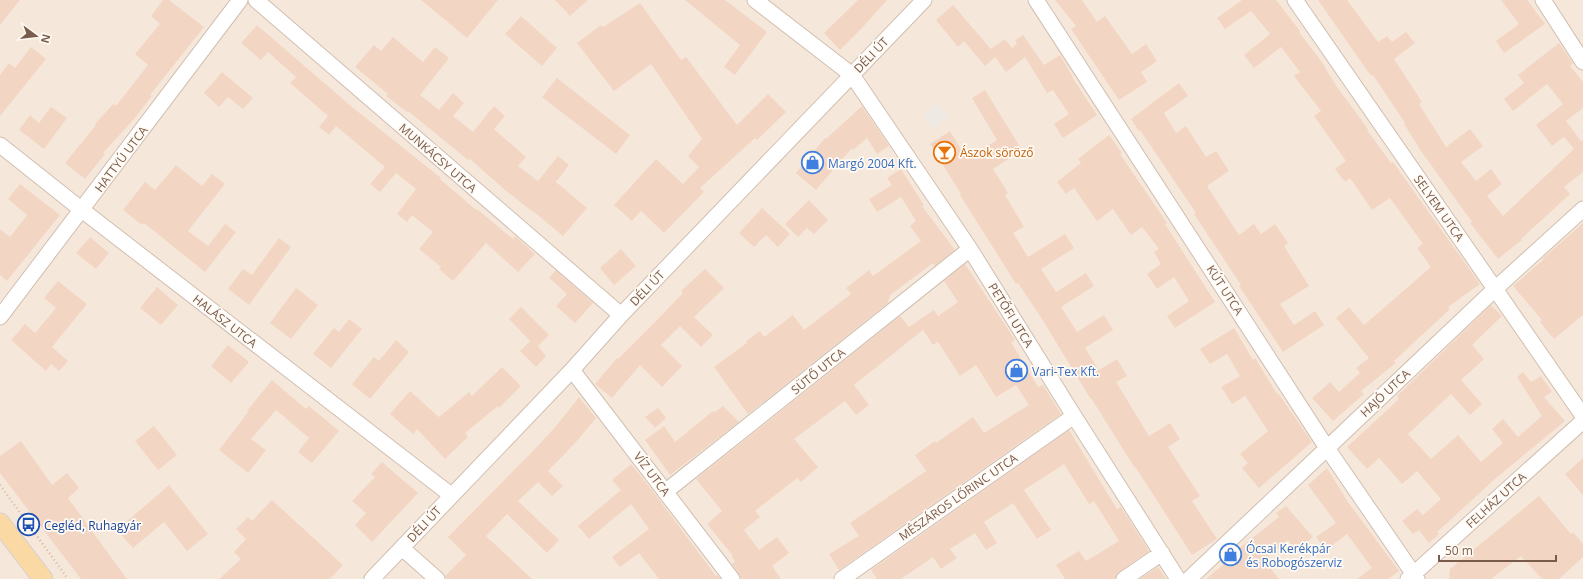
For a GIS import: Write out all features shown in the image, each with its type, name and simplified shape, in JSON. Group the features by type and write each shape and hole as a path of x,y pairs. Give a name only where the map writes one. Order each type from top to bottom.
{"main road":[{"path":"0,523 43,579"}],"street":[{"name":"HATTYÚ UTCA","path":"0,316 240,0"},
{"name":"MUNKÁCSY UTCA","path":"256,0 621,315"},
{"name":"PETŐFI UTCA","path":"755,0 852,75 970,249 1178,579"},
{"name":"DÉLI ÚT","path":"372,579 572,370 621,315 924,0"},
{"name":"KÚT UTCA","path":"1036,0 1327,448 1413,577"},
{"name":"SELYEM UTCA","path":"1295,0 1583,416"},
{"path":"1543,0 1583,62"},
{"name":"HALÁSZ UTCA","path":"0,145 451,496"},
{"name":"HAJÓ UTCA","path":"1189,579 1495,289 1583,209"},
{"name":"SÜTŐ UTCA","path":"666,492 970,249"},
{"name":"VÍZ UTCA","path":"572,370 732,579"},
{"name":"MÉSZÁROS LŐRINC UTCA","path":"842,579 1074,416"},
{"name":"FELHÁZ UTCA","path":"1413,577 1583,421"},
{"path":"402,548 437,579"},
{"path":"1124,579 1162,553"}],"path":[{"path":"0,485 68,579"}],"shaded area":[{"path":"0,0 1583,0 1583,579 0,579"},
{"path":"939,103 948,117 932,128 923,113"}],"building":[{"path":"0,0 20,0 0,25"},
{"path":"163,0 169,0 204,27 150,95 152,96 134,119 103,153 105,154 85,179 65,163 96,125 95,124 113,104 116,106 148,65 135,54 160,24 151,16"},
{"path":"421,0 498,0 467,38"},
{"path":"555,0 588,0 570,16"},
{"path":"685,0 725,0 767,32 735,75 724,67 740,45"},
{"path":"858,0 887,0 840,50 824,33"},
{"path":"1055,0 1082,0 1097,22 1105,16 1132,54 1146,44 1157,61 1141,72 1147,82 1119,100 1071,29 1076,26"},
{"path":"1242,0 1276,0 1325,66 1337,87 1368,129 1367,130 1391,163 1393,162 1480,284 1448,307 1450,309 1394,361 1396,363 1361,391 1364,394 1333,421 1312,398 1330,382 1339,392 1360,373 1356,368 1369,358 1336,318 1349,307 1364,325 1431,267 1417,248 1423,244 1390,198 1372,210 1350,178 1345,182 1335,169 1346,161 1314,116 1321,111 1294,76 1300,72 1281,47 1254,68 1244,55 1270,34 1251,11 1225,29 1217,18"},
{"path":"1318,0 1347,0 1378,42 1387,36 1392,42 1406,32 1415,43 1394,59 1422,102 1419,104 1446,147 1470,129 1483,146 1461,162 1476,181 1491,169 1502,184 1487,196 1503,216 1574,149 1564,137 1552,146 1536,125 1563,104 1547,84 1513,111 1504,99 1524,83 1518,75 1559,43 1573,63 1570,66 1583,82 1583,108 1566,121 1581,141 1583,140 1583,172 1564,187 1570,194 1521,239 1522,240 1498,259 1470,223 1472,222 1421,151 1404,124 1405,123 1373,75 1371,76"},
{"path":"1501,0 1527,0 1545,24 1504,53 1496,41 1519,24"},
{"path":"640,3 681,60 686,57 737,125 768,94 786,112 757,140 755,138 700,188 704,192 664,233 641,211 632,221 614,205 656,159 683,184 699,167 688,156 702,139 651,64 614,91 577,43 601,25 603,27"},
{"path":"953,5 991,49 1005,39 1012,48 1017,44 1015,40 1023,35 1044,65 1060,55 1072,77 1097,115 1063,138 1054,124 1069,114 1053,90 1047,93 1025,57 1006,72 995,57 985,66 964,41 958,47 936,20"},
{"path":"521,16 557,48 542,66 505,34"},
{"path":"257,25 352,107 441,178 440,179 476,210 477,209 513,239 515,236 535,254 518,272 486,243 453,281 439,269 441,267 419,249 433,232 412,215 407,222 397,214 416,189 396,173 380,192 370,184 385,167 336,126 329,135 319,127 328,116 290,83 296,77 268,52 261,60 241,43"},
{"path":"393,37 423,62 435,47 449,58 420,95 439,110 453,93 464,103 453,116 473,132 494,106 505,116 494,129 526,157 518,166 538,181 558,156 569,165 556,182 587,208 563,236 505,190 470,159 468,160 408,111 407,112 386,96 388,94 355,67 374,45 381,51"},
{"path":"31,47 46,59 0,116 0,75 9,63 15,68"},
{"path":"222,72 253,98 243,109 228,97 219,107 204,93"},
{"path":"557,78 630,135 616,154 542,97"},
{"path":"1179,83 1188,96 1164,113 1176,133 1186,126 1206,157 1216,151 1229,171 1207,186 1239,235 1254,224 1261,234 1275,224 1288,243 1284,246 1309,286 1280,304 1294,325 1315,311 1324,325 1283,352 1239,286 1241,285 1194,214 1196,213 1131,119"},
{"path":"985,90 1022,150 993,169 1008,193 1005,195 1024,227 1013,233 1028,257 1065,234 1074,248 1041,269 1056,292 1086,273 1094,286 1061,307 1077,332 1104,315 1113,330 1085,348 1099,370 1117,359 1127,376 1116,382 1149,436 1170,423 1180,439 1168,447 1200,496 1192,501 1217,539 1192,555 1090,398 1042,319 1018,283 1016,284 930,144 950,131 967,159 997,140 972,98"},
{"path":"862,106 889,146 877,154 867,138 853,150 852,148 816,190 796,173 825,138 826,139"},
{"path":"51,107 67,118 44,149 19,130 30,115 39,123"},
{"path":"1109,135 1122,153 1120,154 1167,223 1165,224 1215,302 1175,328 1167,316 1189,301 1174,277 1157,289 1147,274 1161,264 1154,252 1159,249 1142,227 1131,235 1113,209 1097,221 1074,188 1066,194 1057,182 1081,163 1078,159"},
{"path":"176,165 202,186 212,174 225,184 188,231 208,246 225,224 236,232 205,272 144,223 142,225 123,210 145,182 155,190"},
{"path":"901,169 924,205 922,206 955,250 935,266 933,263 889,296 889,302 748,414 714,367 747,343 746,341 760,331 764,337 793,315 804,330 851,294 846,288 869,270 873,276 921,241 910,226 916,221 901,197 877,212 869,199 892,185 887,178"},
{"path":"20,184 60,215 7,281 0,275 0,229 10,237 27,215 8,199"},
{"path":"809,200 828,220 814,234 807,228 798,237 785,224"},
{"path":"762,208 790,234 778,247 766,235 754,247 739,233"},
{"path":"1583,223 1583,315 1554,339 1540,322 1542,320 1513,286"},
{"path":"90,237 109,253 96,269 76,253"},
{"path":"279,238 291,247 249,305 228,289 243,269 252,275"},
{"path":"621,249 636,266 614,285 600,268"},
{"path":"965,264 1015,340 1011,342 1038,387 1043,385 1061,414 839,570 829,554 859,536 850,523 926,471 915,455 935,441 936,443 973,417 984,433 1029,405 1016,385 996,397 976,365 960,376 938,342 933,345 923,330 854,385 869,405 856,415 845,401 794,439 818,467 801,482 797,478 755,511 760,517 744,530 759,550 777,537 789,553 772,566 781,579 741,579 732,564 735,561 732,557 733,556 707,524 722,511 696,479 900,316 909,327 934,310 938,316 958,302 944,281"},
{"path":"705,269 724,288 694,317 713,335 701,347 680,326 661,345 682,366 662,387 640,365 612,398 595,384 617,358 618,359 683,293 681,291"},
{"path":"556,270 593,303 575,323 556,306 567,294 549,278"},
{"path":"58,281 87,304 52,347 68,361 59,371 51,364 46,371 11,340 25,324 35,333 56,308 44,298"},
{"path":"157,287 178,305 161,325 140,308"},
{"path":"296,288 318,305 291,339 270,323"},
{"path":"1491,305 1502,316 1472,345 1484,359 1461,380 1482,404 1470,415 1451,394 1408,434 1431,459 1458,435 1481,462 1503,443 1492,429 1503,419 1518,437 1542,416 1517,377 1523,372 1531,382 1541,376 1552,392 1544,397 1565,421 1495,479 1437,532 1439,534 1429,543 1419,530 1413,534 1402,521 1417,509 1423,515 1441,499 1417,471 1402,484 1379,458 1367,469 1347,447 1399,399 1397,396"},
{"path":"521,307 549,335 538,346 546,356 536,367 520,351 530,341 509,319"},
{"path":"349,319 362,329 331,368 313,354 334,328 339,332"},
{"path":"1234,328 1253,360 1255,358 1277,394 1278,393 1312,442 1259,488 1242,468 1248,463 1240,454 1268,431 1245,396 1232,404 1221,387 1240,376 1227,354 1210,364 1200,349"},
{"path":"396,340 409,352 370,399 352,384 374,357 379,361"},
{"path":"228,345 249,362 231,383 211,366"},
{"path":"502,367 521,386 499,408 498,406 465,433 468,437 445,459 417,429 413,434 390,414 410,391 439,417 469,392 472,396"},
{"path":"272,380 306,409 309,406 339,431 312,463 298,452 309,438 276,410 251,439 266,450 248,473 219,450 248,412 247,411"},
{"path":"579,397 596,418 576,442 548,471 563,486 552,496 538,482 518,501 559,540 547,553 507,514 486,536 532,579 446,579 445,576 466,555 448,537 534,450 557,425"},
{"path":"723,406 739,422 670,475 645,440 664,426 675,442 713,411 715,412"},
{"path":"658,408 666,418 655,428 645,417"},
{"path":"154,426 177,455 158,470 135,441"},
{"path":"1069,430 1117,509 1121,507 1149,551 1119,572 1115,579 1065,579 1056,565 1079,551 1086,561 1119,541 1094,501 1089,504 1064,464 1024,490 1051,530 1037,539 1013,503 984,522 997,543 986,550 975,533 950,549 957,558 941,569 933,557 901,579 877,579 871,570"},
{"path":"21,441 52,485 67,473 79,488 68,498 127,579 81,579 0,473 0,456"},
{"path":"1583,458 1583,495 1565,474"},
{"path":"382,462 418,493 372,542 355,525 366,513 352,501 375,477 371,474"},
{"path":"631,464 716,576 717,575 721,579 659,579 639,553 620,567 612,557 649,529 631,504 589,539 578,526 621,490 612,480"},
{"path":"1327,468 1348,502 1399,571 1388,579 1357,579 1372,568 1347,534 1326,550 1316,537 1336,523 1308,485"},
{"path":"169,485 208,534 187,551 164,522 133,548 117,530"},
{"path":"1539,496 1571,534 1573,532 1583,544 1583,557 1559,579 1542,579 1521,556 1491,579 1449,579 1450,569"},
{"path":"272,500 343,565 330,579 219,579 241,559 234,552 246,539 236,529 248,517 252,521"},
{"path":"1286,506 1313,537 1296,551 1288,540 1264,560 1279,579 1206,579 1225,563 1223,561 1279,517 1276,513"},
{"path":"1158,567 1166,579 1140,579"}],"place":[{"name":"Ászok söröző","path":"945,152"},
{"name":"Margó 2004 Kft.","path":"813,163"},
{"name":"Vari-Tex Kft.","path":"1016,371"},
{"name":"Cegléd, Ruhagyár","path":"28,525"},
{"name":"Ócsai Kerékpár és Robogószerviz","path":"1231,555"}]}
